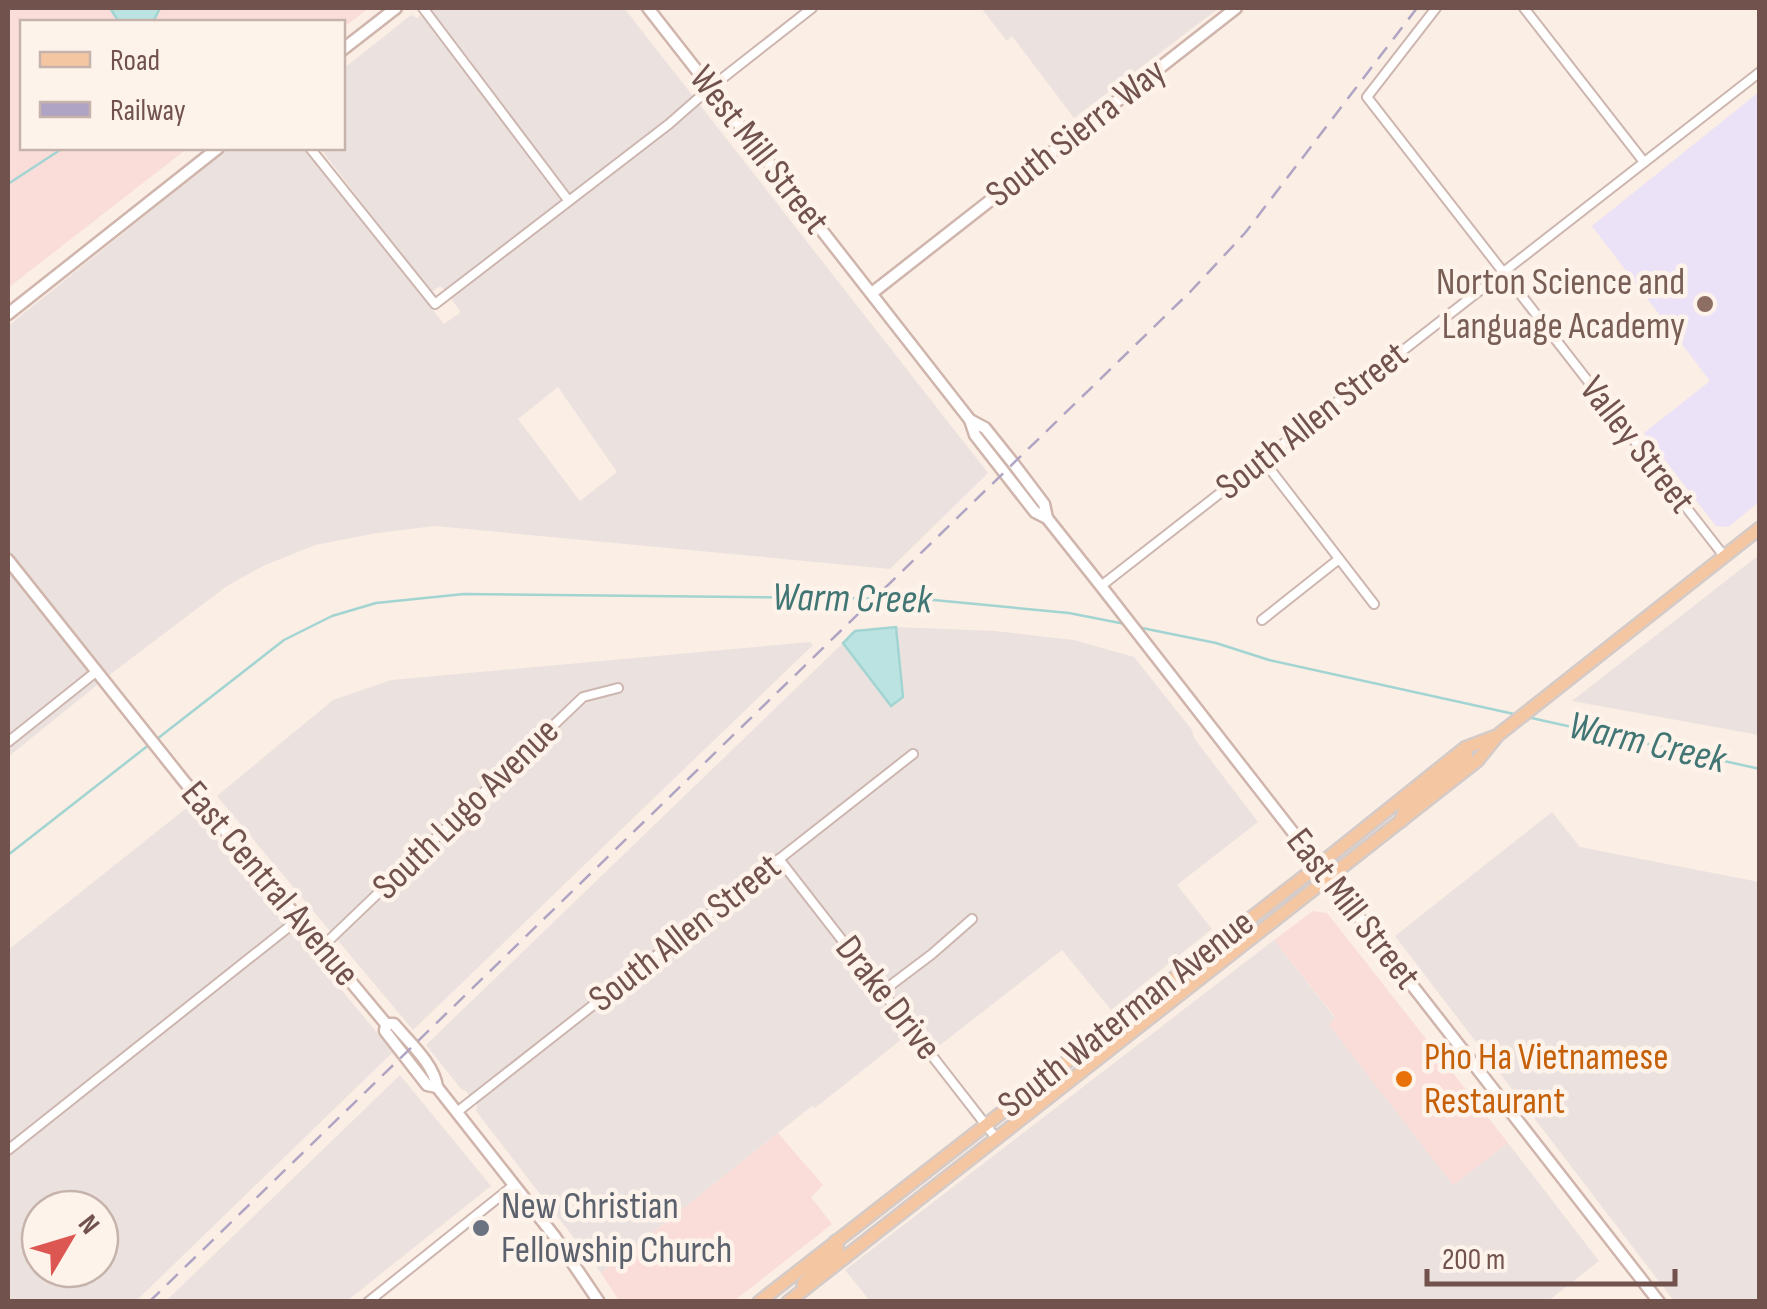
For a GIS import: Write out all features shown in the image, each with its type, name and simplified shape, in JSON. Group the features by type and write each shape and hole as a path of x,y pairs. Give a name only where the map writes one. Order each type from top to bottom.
{"main road":[{"name":"South Waterman Avenue","path":"790,1300 1477,761 1498,735 1760,528"},
{"name":"South Waterman Avenue","path":"760,1302 1465,748 1498,735"},
{"path":"1401,821 1406,805 1467,758 1465,748"},
{"path":"790,1300 816,1268 838,1251 836,1242"}],"street":[{"path":"345,48 396,8"},
{"path":"423,8 568,200"},
{"name":"West Mill Street","path":"648,8 872,293"},
{"path":"312,150 434,304 670,124 812,8"},
{"name":"South Sierra Way","path":"872,293 1236,8"},
{"name":"Valley Street","path":"1436,8 1367,97 1724,556"},
{"path":"1524,8 1644,162"},
{"name":"South Allen Street","path":"1101,586 1760,72"},
{"path":"8,314 215,150"},
{"name":"East Mill Street","path":"872,293 970,420 985,428 1044,504 1047,518 1658,1302"},
{"path":"1262,460 1374,604"},
{"path":"1262,620 1339,559"},
{"name":"East Central Avenue","path":"8,560 183,780 386,1024 394,1024 436,1076 437,1087 555,1237 599,1302"},
{"path":"8,742 97,672"},
{"name":"South Lugo Avenue","path":"323,946 583,697 618,688"},
{"name":"South Allen Street","path":"457,1112 913,754"},
{"name":"Drake Drive","path":"779,859 996,1138"},
{"path":"8,1150 300,918"},
{"path":"883,991 972,919"},
{"path":"368,1302 514,1185"}],"shaded area":[{"path":"8,8 369,8 345,26 345,20 20,20 20,150 185,150 8,288"},
{"path":"429,8 624,8 988,473 890,569 435,526 315,545 227,586 8,757 8,326 227,150 306,150 444,324 461,312 441,286 430,292 322,150 345,150 345,67 411,15 417,18","holes":["558,387 617,472 580,501 518,419"]},
{"path":"981,8 1219,8 1074,118 1012,36 1007,41"},
{"name":"Norton Science and Language Academy","path":"1759,92 1759,502 1728,527 1716,526 1644,433 1710,381 1592,226"},
{"path":"1759,555 1759,735 1572,701"},
{"path":"896,627 995,631 1074,640 1134,657 1258,822 1177,885 1212,929 1111,1010 1062,950 939,1046 921,1024 601,1273 476,1111 477,1105 426,1045 843,643 891,706 903,697"},
{"path":"810,642 813,645 413,1030 217,796 333,700 391,680"},
{"path":"189,806 393,1052 136,1301 8,1302 8,950"},
{"path":"1552,812 1580,847 1759,882 1759,1301 1674,1301 1395,936"},
{"path":"1313,911 1327,913 1508,1143 1453,1186 1328,1025 1335,1017 1274,940"},
{"path":"1274,940 1335,1018 1329,1025 1453,1185 1508,1143 1599,1261 1548,1301 870,1301 845,1270"},
{"path":"400,1075 491,1186 347,1301 166,1301"},
{"path":"778,1133 823,1185 811,1197 832,1224 734,1301 619,1301 601,1273"}],"water":[{"path":"110,8 160,8 154,20 118,20"},
{"path":"896,627 903,697 891,706 843,643 855,631"}],"waterway":[{"path":"8,184 60,150"},
{"name":"Warm Creek","path":"157,739 284,640 332,616 376,603 464,594 923,599 1069,613 1125,624"},
{"name":"Warm Creek","path":"1137,627 1514,714"},
{"name":"Warm Creek","path":"1527,717 1760,769"},
{"name":"Warm Creek","path":"8,855 150,744"}],"railway":[{"path":"149,1302 1191,291 1245,233 1417,8"}],"place":[{"name":"Norton Science and Language Academy","path":"1705,304"},
{"name":"Pho Ha Vietnamese Restaurant","path":"1404,1079"},
{"name":"New Christian Fellowship Church","path":"481,1228"}]}
